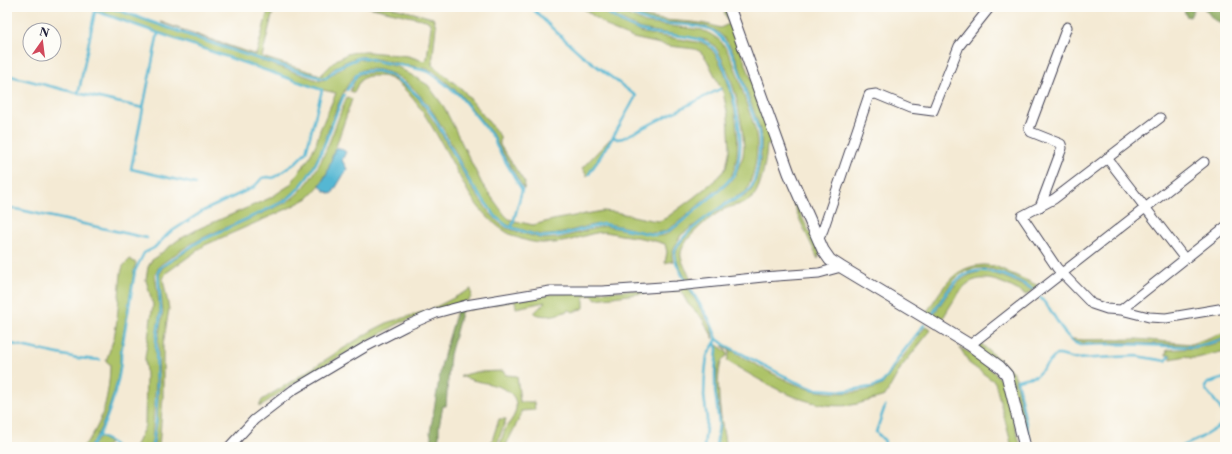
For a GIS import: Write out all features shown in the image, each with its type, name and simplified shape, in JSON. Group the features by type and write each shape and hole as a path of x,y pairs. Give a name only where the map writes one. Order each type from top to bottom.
{"street":[{"path":"729,7 789,173 818,240 830,260 970,345 1000,367 1007,375 1025,447"},
{"path":"818,240 823,230 869,95 876,94 910,108 933,111 959,46 990,7"},
{"path":"1040,207 1062,148 1060,144 1031,132 1029,129 1067,26"},
{"path":"1160,118 1054,199 1022,216 1062,273 1092,304 1106,309 1121,310 1150,318 1166,318 1225,308"},
{"path":"1107,158 1185,259"},
{"path":"970,345 1204,162"},
{"path":"1121,310 1225,227"},
{"path":"229,447 254,420 293,390 373,343 436,313 483,302 550,291 602,291 677,286 819,273 841,267"}],"green space":[{"path":"87,7 106,7 320,81 326,79 346,65 358,60 366,59 398,67 428,85 444,107 482,184 504,214 509,219 513,220 511,226 507,225 496,217 490,210 471,182 443,128 418,93 403,80 386,71 366,69 359,72 352,79 339,102 322,148 312,168 305,180 291,195 265,210 195,242 160,265 155,274 160,311 155,342 156,378 152,441 150,447 135,447 145,426 145,358 153,305 146,280 148,267 152,260 178,240 198,229 270,198 290,185 309,158 316,144 320,130 336,93 323,90"},
{"path":"269,7 274,7 262,57 321,75 336,60 347,54 355,52 408,56 424,61 427,58 431,26 430,23 426,20 368,7 390,7 433,18 436,26 432,65 463,90 500,136 500,145 525,183 524,189 498,145 495,137 460,94 433,71 361,56 345,62 333,69 325,77 321,77 256,57 160,22 256,55"},
{"path":"581,7 595,7 623,24 643,33 702,43 710,48 718,59 724,73 730,91 737,129 736,164 731,176 721,187 683,219 666,231 651,233 614,225 599,224 563,233 544,235 513,227 515,221 533,225 603,211 659,221 666,218 693,198 714,181 726,168 730,148 728,116 723,92 707,60 701,52 695,49 669,46 633,38 613,30"},
{"path":"603,7 618,7 626,14 645,23 702,30 718,39 727,50 734,64 752,118 757,145 753,175 746,192 729,200 681,235 674,248 672,255 673,261 665,263 667,252 665,244 643,238 603,232 567,241 544,243 517,238 509,234 490,219 475,202 431,125 409,94 397,83 384,76 368,76 362,79 354,93 350,91 356,78 360,74 376,72 386,74 409,89 418,98 438,128 471,187 489,212 506,228 542,239 559,238 604,226 658,236 665,235 729,183 735,176 743,156 744,146 736,96 729,74 719,52 714,45 707,40 641,29 618,18"},
{"path":"624,7 630,8 646,17 655,19 702,23 720,28 729,24 722,7 725,7 801,215 820,253 818,259 798,216 772,144 767,145 761,181 752,198 721,211 706,221 685,243 681,257 693,282 688,283 677,261 676,251 687,236 704,220 750,192 755,184 759,169 762,143 760,130 734,54 725,39 719,33 704,26 695,24 648,20"},
{"path":"1183,7 1195,7 1190,17 1186,16"},
{"path":"1203,7 1225,7 1225,24 1214,20"},
{"path":"347,97 352,99 327,173 320,185 308,198 287,209 205,245 166,273 163,279 169,309 163,345 163,397 159,447 154,447 159,381 158,340 163,312 159,276 162,268 201,241 287,202 299,192 309,181 317,168"},
{"path":"612,137 587,176 582,168"},
{"path":"130,259 136,263 120,354 119,373 109,407 96,437 87,447 82,447 95,430 100,420 107,397 110,364 106,361 114,338 121,273 123,266"},
{"path":"973,266 995,266 1039,286 1035,289 1007,274 996,271 976,269 966,271 953,281 930,316 926,313 943,288 956,275"},
{"path":"984,271 1009,279 1033,291 1026,295 997,281 981,279 973,281 959,292 940,323 932,317 948,294 959,282 974,273"},
{"path":"688,287 711,328 714,339 701,317 688,304 679,288"},
{"path":"677,288 679,291 596,299 591,295 584,297 584,308 573,312 570,310 548,316 534,313 545,302 516,308 515,301 483,306 469,310 470,307 552,294"},
{"path":"471,289 472,293 470,299 467,301 400,323 304,377 259,407 262,400 371,331 389,322 430,310"},
{"path":"462,309 450,355 446,406 443,406 439,426 439,436 435,447 430,433 442,362 457,310"},
{"path":"926,326 931,330 902,366 885,396 852,405 835,406 819,404 787,394 727,361 730,351 722,346 779,377 805,388 829,393 848,393 867,390 882,385"},
{"path":"1225,332 1225,337 1195,346 1123,342 1083,343 1076,342 1072,339 1137,339 1191,344"},
{"path":"1225,341 1225,351 1197,358 1190,358 1186,356 1171,359 1171,355 1166,355 1167,350 1196,348"},
{"path":"979,342 1013,372 1016,378 1015,380 1030,447 1010,379 975,347"},
{"path":"717,345 727,352 727,356 722,361 719,371 718,383 726,447 717,447 720,427 716,393"},
{"path":"960,348 972,354 985,364 996,374 1004,385 1021,447 1012,447 995,382 970,364"},
{"path":"503,371 506,375 517,376 520,402 534,402 535,410 521,411 521,415 505,447 499,447 505,429 515,413 516,404 514,397 509,392 495,385 460,376 476,372"},
{"path":"499,419 506,419 496,447 490,447"},
{"path":"100,437 110,443 105,447 91,447"}],"water":[{"path":"335,148 340,148 346,152 342,160 347,169 332,194 325,191 320,185 327,173"}],"waterway":[{"path":"109,7 237,52 321,78 326,78 340,66 359,58 367,58 430,72 459,95 494,138 496,145 522,190 512,227"},
{"path":"531,7 582,55 636,96 613,137 589,174"},
{"path":"347,90 358,73 365,71 377,71 389,74 406,85 420,98 434,117 471,184 497,218 507,226 541,237 561,235 603,224 655,235 661,234 676,226 717,192 729,181 736,170 740,152 740,136 732,93 723,65 711,46 705,42 689,37 652,33 638,29 620,21 599,7"},
{"path":"622,7 634,15 648,21 702,27 716,33 723,39 733,54 758,129 760,142 759,158 754,180 750,189 745,194 722,206 706,218 683,239 675,251 677,265 684,279"},
{"path":"7,75 77,93 79,91 95,11 322,90 306,152 294,164 273,178 262,178 254,187 203,211 169,233 154,248 144,253 135,271 116,389 102,429 90,447"},
{"path":"158,33 131,169 195,184"},
{"path":"613,137 618,139 623,138 720,89"},
{"path":"77,93 143,108"},
{"path":"152,447 156,422 156,342 161,312 158,272 161,267 198,242 285,201 297,190 307,179 315,166 344,95"},
{"path":"7,207 147,238"},
{"path":"932,315 950,288 967,274 976,271 996,272 1033,289"},
{"path":"691,290 710,321 717,339 725,345 796,382 814,389 844,391 872,387 881,384 899,357 924,325"},
{"path":"1039,296 1049,308 1064,332 1073,342 1080,345 1120,344 1194,347 1225,339"},
{"path":"704,447 707,419 704,396 707,356 717,339"},
{"path":"715,342 717,349 715,391 719,424 716,447"},
{"path":"7,343 77,358 100,360"},
{"path":"1031,447 1017,380 1036,376 1056,355 1075,359 1136,356 1166,361 1169,356"},
{"path":"1181,447 1202,437 1223,424 1223,415 1221,410 1205,387 1208,383 1225,378"},
{"path":"884,447 885,441 876,432 885,406"},
{"path":"99,436 111,442 116,447"},
{"path":"1124,447 1139,447"}]}
